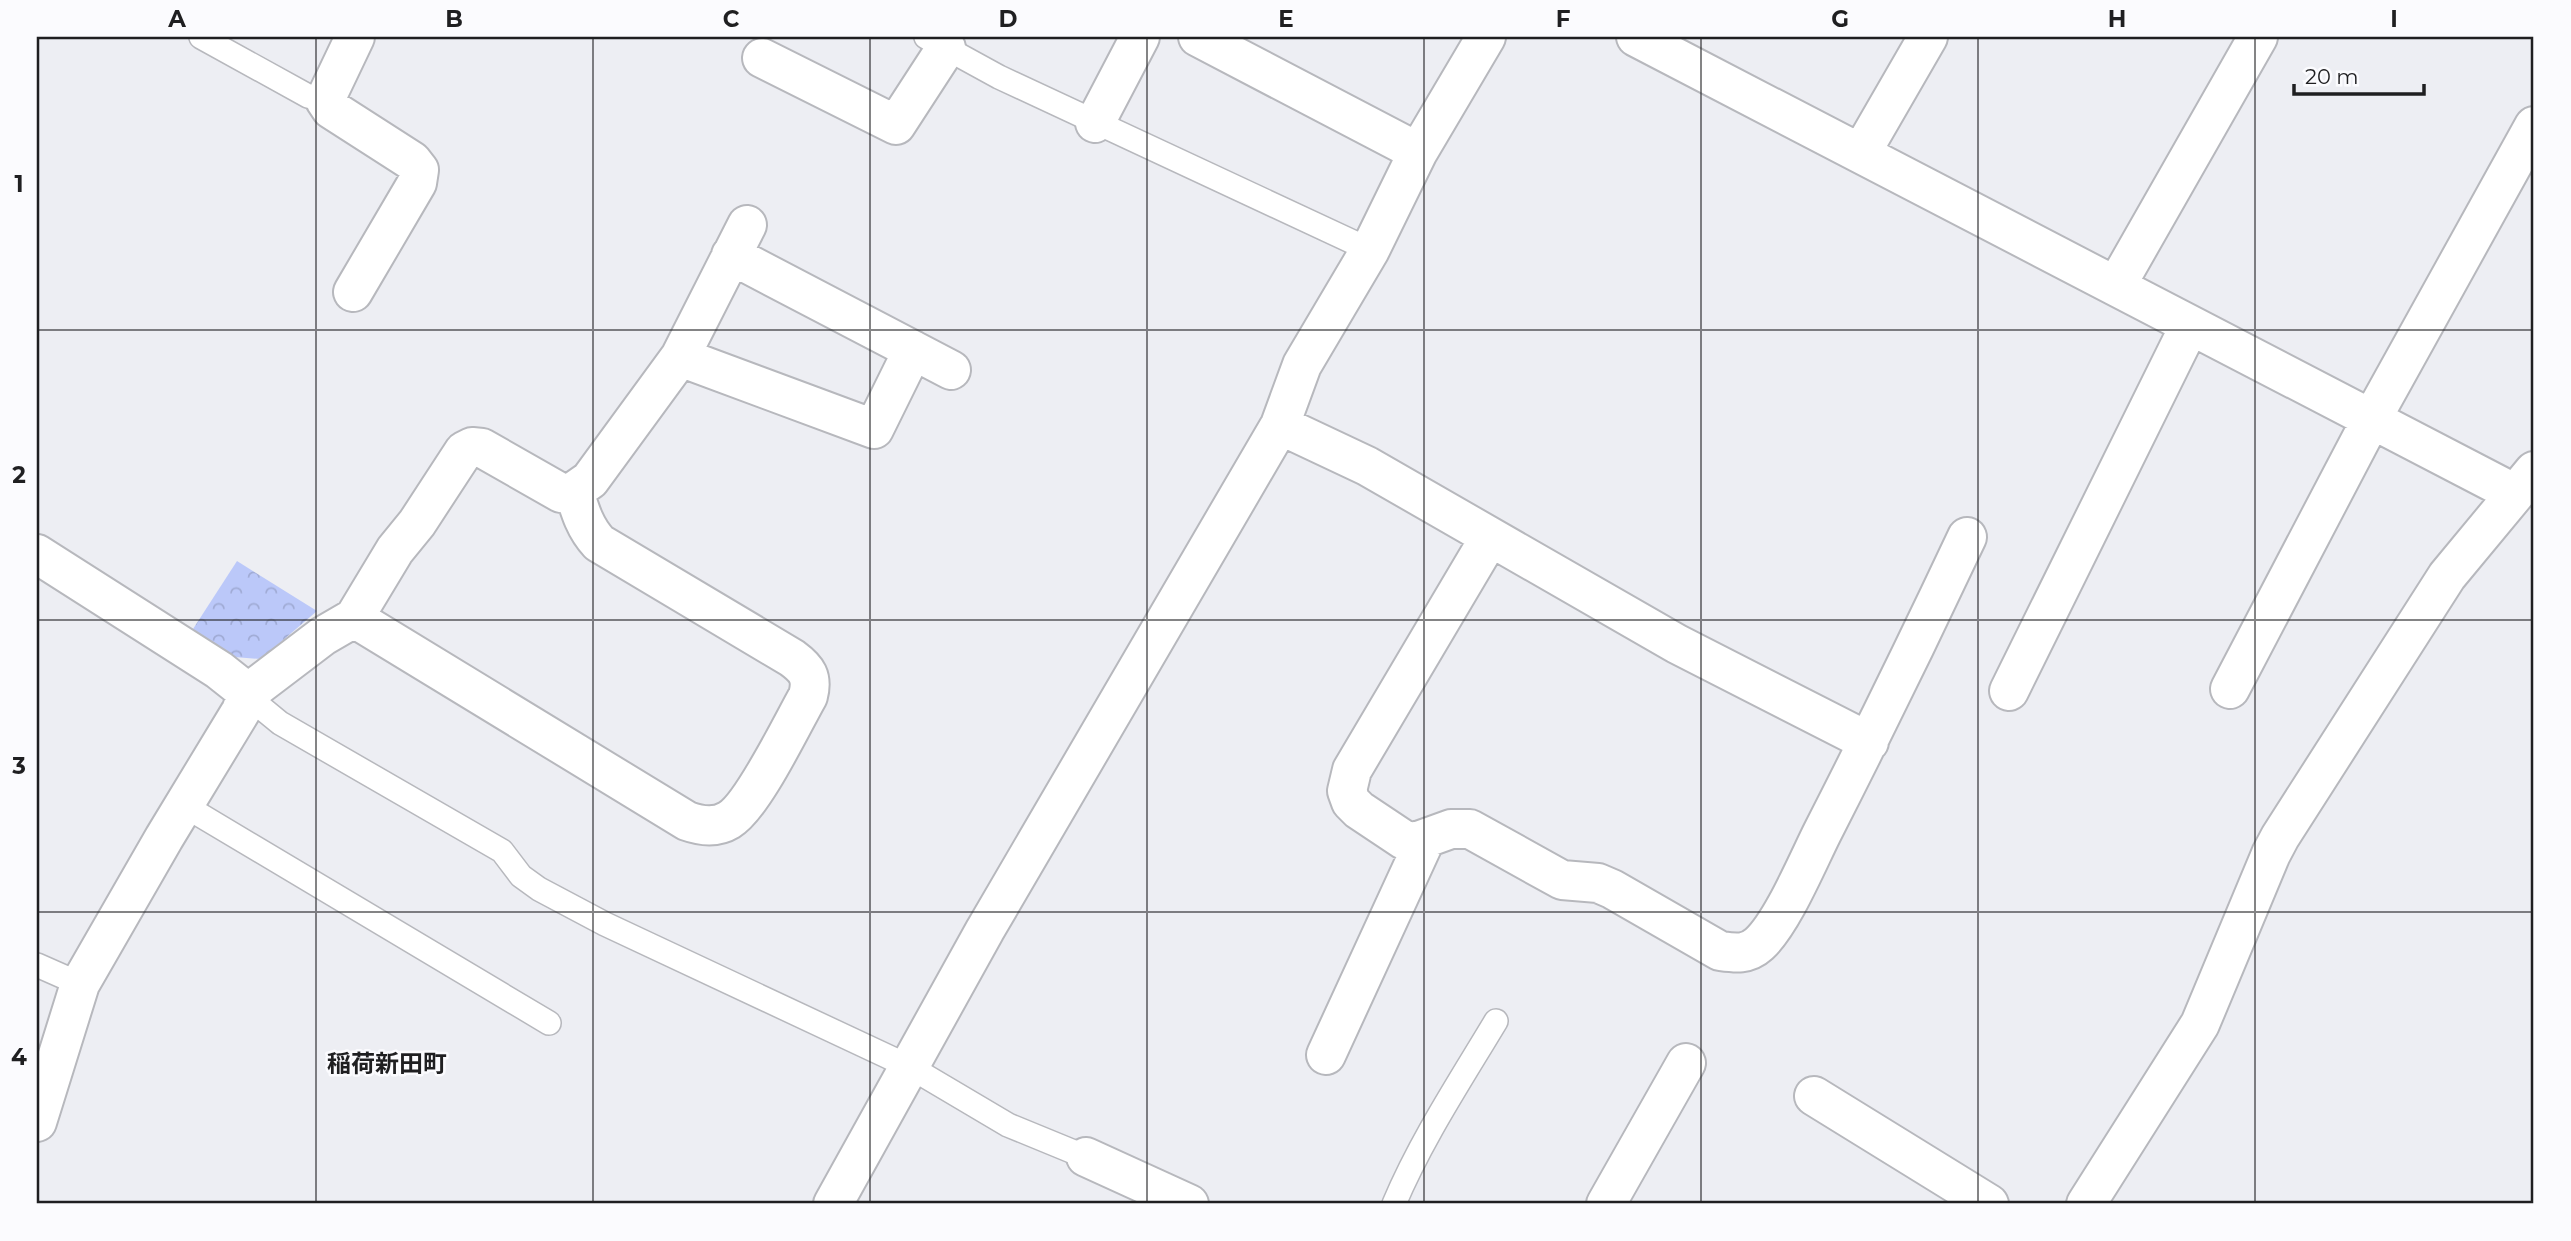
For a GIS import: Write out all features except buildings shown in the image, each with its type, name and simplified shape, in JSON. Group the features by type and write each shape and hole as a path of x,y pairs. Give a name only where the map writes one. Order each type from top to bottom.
{"street":[{"path":"354,292 417,183 418,170 412,161 331,109 324,100 355,37"},
{"path":"1095,123 1140,37"},
{"path":"1198,37 1418,152"},
{"path":"833,1204 985,930 1280,425 1302,365 1370,250 1418,152 1486,37"},
{"path":"1636,37 2506,489 2524,484"},
{"path":"1861,153 1928,37"},
{"path":"2116,286 2259,37"},
{"path":"762,58 896,125 936,42"},
{"path":"2230,689 2371,421 2534,126"},
{"path":"37,1122 80,984 241,711 248,693 323,636 354,618 395,550 417,523 464,451 472,447 482,448 561,493 570,494 590,480 680,357 739,240 913,350 951,370"},
{"path":"2009,691 2190,325"},
{"path":"680,357 874,429 913,350"},
{"path":"1280,425 1367,466 1677,644 1869,742"},
{"path":"2086,1204 2200,1024 2280,837 2447,576 2524,484"},
{"path":"354,618 687,821 712,826 727,822 745,807 802,707 811,686 810,675 792,658 599,543 585,524 574,491"},
{"path":"1490,537 1352,770 1348,781 1351,802 1404,840 1415,842 1451,830 1470,829 1562,880 1598,883 1612,889 1720,951 1748,952 1760,943 1772,928 1869,742 1967,537"},
{"path":"37,554 219,670 248,693"},
{"path":"1326,1055 1425,840"},
{"path":"1606,1204 1686,1063"},
{"path":"1814,1096 1989,1204"},
{"path":"1086,1157 1189,1204"}],"lane":[{"path":"201,37 308,96 324,100"},
{"path":"936,42 999,77 1370,250"},
{"path":"248,693 280,723 502,851 521,876 539,890 605,924 910,1067 1008,1125 1086,1157"},
{"path":"185,806 549,1023"},
{"path":"37,965 80,984"},
{"path":"1394,1204 1425,1140 1496,1021"}],"green space":[{"path":"237,561 317,611 261,659 234,657 193,629"}],"district":[{"name":"稲荷新田町","path":"387,1064"}]}
